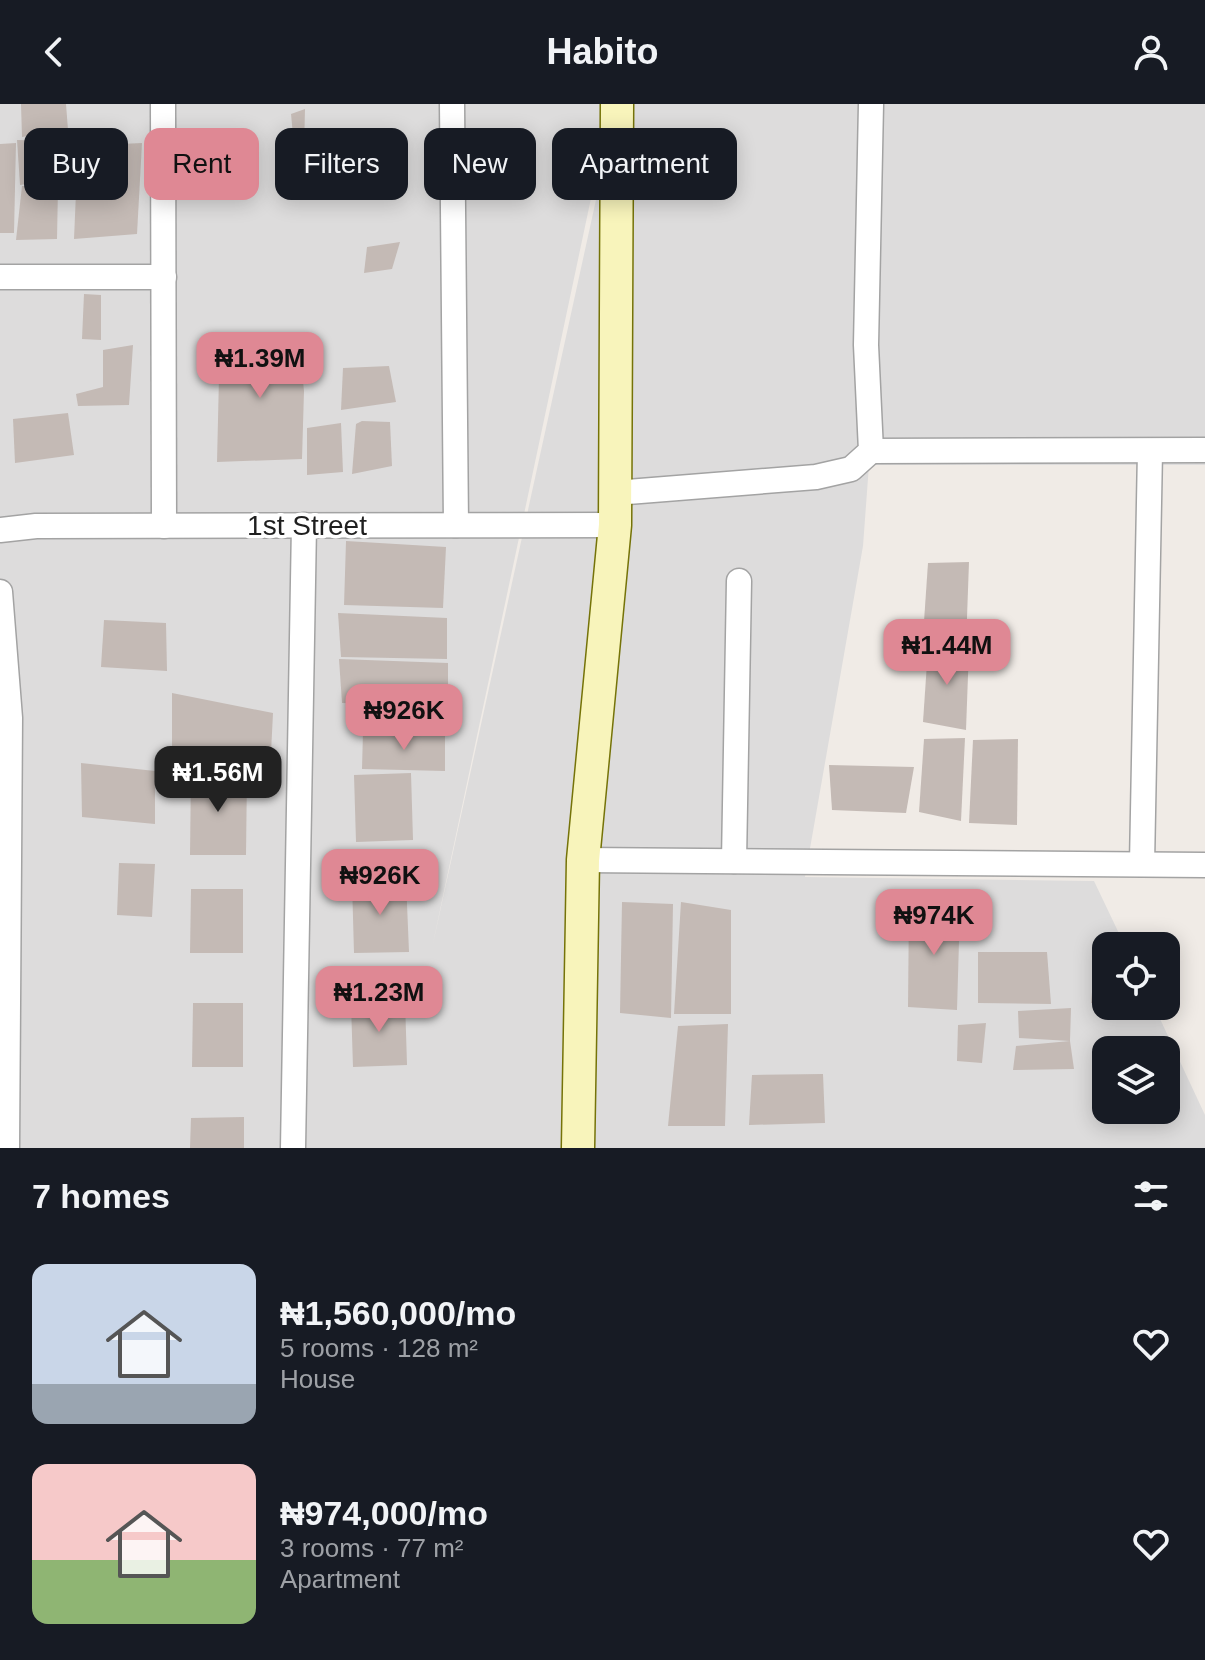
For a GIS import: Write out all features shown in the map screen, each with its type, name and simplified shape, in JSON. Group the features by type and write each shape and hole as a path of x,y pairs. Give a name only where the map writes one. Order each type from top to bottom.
{"street":[{"path":"163,104 164,526"},
{"path":"452,104 456,525"},
{"path":"578,1148 583,860 615,525 617,104"},
{"path":"871,104 866,345 871,451"},
{"path":"0,277 164,277"},
{"path":"615,493 816,477 851,469 871,451 1205,450"},
{"path":"1142,864 1150,451"},
{"path":"293,1148 304,525"},
{"name":"1st Street","path":"0,530 36,526 615,525"},
{"path":"734,861 739,581"},
{"path":"0,592 5,718 7,1148"},
{"path":"583,860 1205,865"}],"shaded area":[{"path":"0,104 611,104 606,128 552,128 552,200 591,200 432,948 596,200 737,200 737,128 612,128 617,104 1205,104 1205,465 869,465 863,546 805,877 1094,881 1118,932 1092,932 1092,1020 1161,1020 1168,1036 1092,1036 1092,1124 1180,1124 1180,1062 1205,1115 1205,1148 0,1148"}],"building":[{"path":"21,104 66,104 68,128 24,128 22,137"},
{"path":"305,109 305,128 292,128 291,114"},
{"path":"17,140 24,140 24,184 20,185"},
{"path":"16,143 14,233 0,233 0,144"},
{"path":"142,143 137,234 74,239 76,200 128,200 128,144"},
{"path":"22,186 24,200 58,200 57,239 16,240"},
{"path":"400,242 392,269 364,273 367,247"},
{"path":"84,294 101,295 101,340 82,339"},
{"path":"220,334 299,343 304,391 302,459 217,462"},
{"path":"133,345 129,405 78,406 76,394 103,387 103,350"},
{"path":"389,366 396,402 341,410 343,368"},
{"path":"68,413 74,455 15,463 13,419"},
{"path":"362,421 390,422 392,466 352,474 356,424"},
{"path":"341,423 343,472 307,475 307,428"},
{"path":"346,541 446,547 443,608 344,605"},
{"path":"969,562 966,645 923,636 928,563"},
{"path":"338,613 447,618 447,659 341,657"},
{"path":"104,620 166,623 167,671 101,667"},
{"path":"928,648 969,648 966,730 923,722"},
{"path":"339,659 448,663 448,705 342,703"},
{"path":"172,693 273,713 270,773 172,771"},
{"path":"363,732 445,734 445,771 362,769"},
{"path":"965,738 961,821 919,812 924,739"},
{"path":"1018,739 1017,825 969,823 973,740"},
{"path":"81,763 155,771 155,824 82,817"},
{"path":"829,765 914,767 906,813 832,810"},
{"path":"191,773 247,773 246,855 190,855"},
{"path":"411,773 413,840 356,842 354,775"},
{"path":"119,863 155,864 152,917 117,915"},
{"path":"406,880 409,952 354,953 352,882"},
{"path":"191,889 243,889 243,953 190,953"},
{"path":"622,902 673,904 671,1018 620,1013"},
{"path":"681,902 731,910 731,1014 674,1014"},
{"path":"909,904 960,907 957,1010 908,1007"},
{"path":"978,952 1047,952 1051,1004 978,1003"},
{"path":"405,1001 407,1065 353,1067 351,1004"},
{"path":"193,1003 243,1003 243,1067 192,1067"},
{"path":"1071,1008 1070,1041 1019,1038 1018,1011"},
{"path":"986,1023 982,1063 957,1061 958,1025"},
{"path":"728,1024 725,1126 668,1126 678,1026"},
{"path":"1070,1041 1074,1069 1013,1070 1016,1046"},
{"path":"823,1074 825,1123 749,1125 752,1075"},
{"path":"244,1117 244,1148 190,1148 191,1118"}]}
